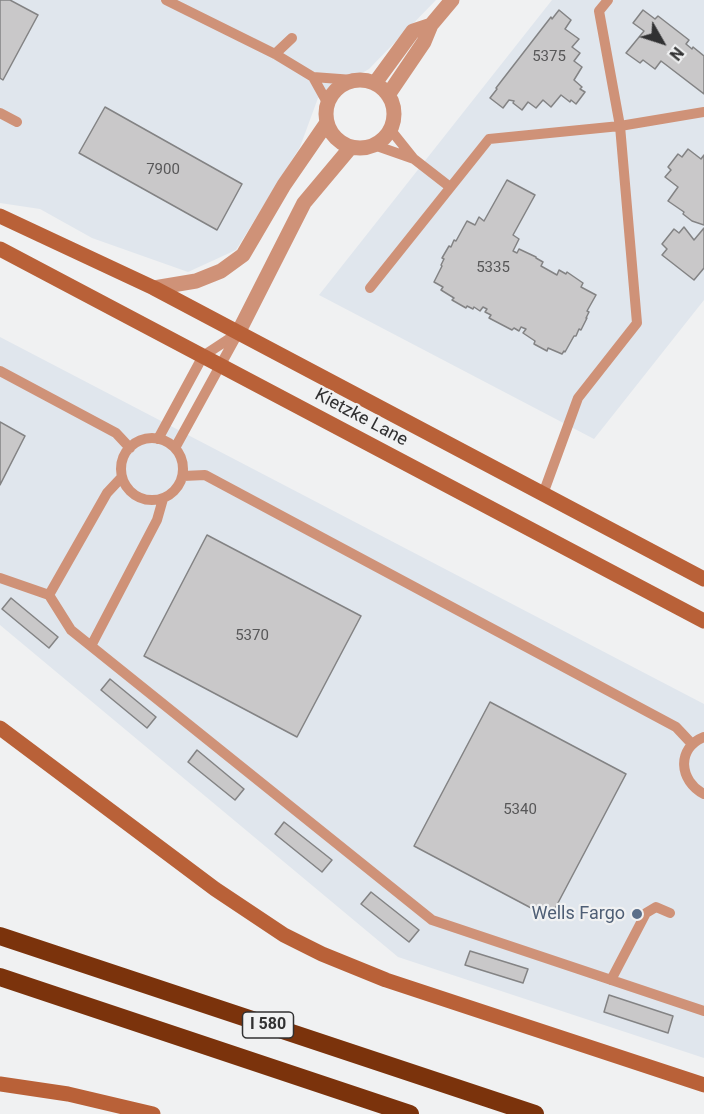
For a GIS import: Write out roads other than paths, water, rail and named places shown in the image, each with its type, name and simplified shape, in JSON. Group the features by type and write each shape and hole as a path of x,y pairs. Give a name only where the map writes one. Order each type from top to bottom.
{"highway":[{"name":"I 580","path":"0,936 535,1114"},
{"name":"I 580","path":"0,977 410,1114"}],"main road":[{"name":"Kietzke Lane","path":"0,216 154,288 704,579"},
{"name":"Kietzke Lane","path":"0,249 704,621"},
{"path":"0,728 215,889 284,935 322,954 386,980 704,1085"},
{"path":"0,1084 68,1094 153,1114"}],"street":[{"path":"388,95 424,42 430,25 452,0"},
{"path":"375,83 413,31 430,25"},
{"path":"354,80 375,83 384,89 393,108 394,119 390,129 384,138 374,145 363,148 340,143 331,134 326,124 325,112 334,90 354,80"},
{"path":"154,288 196,281 221,271 243,255 284,185 326,124"},
{"path":"238,333 304,203 351,147"}],"lane":[{"path":"166,0 275,54 313,77 354,80"},
{"path":"543,494 578,398 638,323 620,126 599,11 608,0"},
{"path":"275,54 292,38"},
{"path":"313,77 328,104"},
{"path":"370,288 489,139 620,126 704,112"},
{"path":"0,113 17,122"},
{"path":"390,129 414,159 450,187"},
{"path":"374,145 414,159"},
{"path":"158,439 203,356 238,333"},
{"path":"175,448 238,333"},
{"path":"0,371 116,433 130,448"},
{"path":"158,439 167,442 181,456 183,476 172,493 163,499 153,501 133,494 122,477 122,466 124,456 138,442 158,439"},
{"path":"183,476 205,475 676,727 692,744"},
{"path":"49,595 107,493 122,477"},
{"path":"91,646 157,520 163,499"},
{"path":"0,578 49,595 71,630 432,920 704,1011"},
{"path":"704,737 692,744 684,762 689,782 696,790 704,794"},
{"path":"611,980 646,913 656,907 670,913"}],"place":[{"name":"Wells Fargo","path":"637,914"}]}
